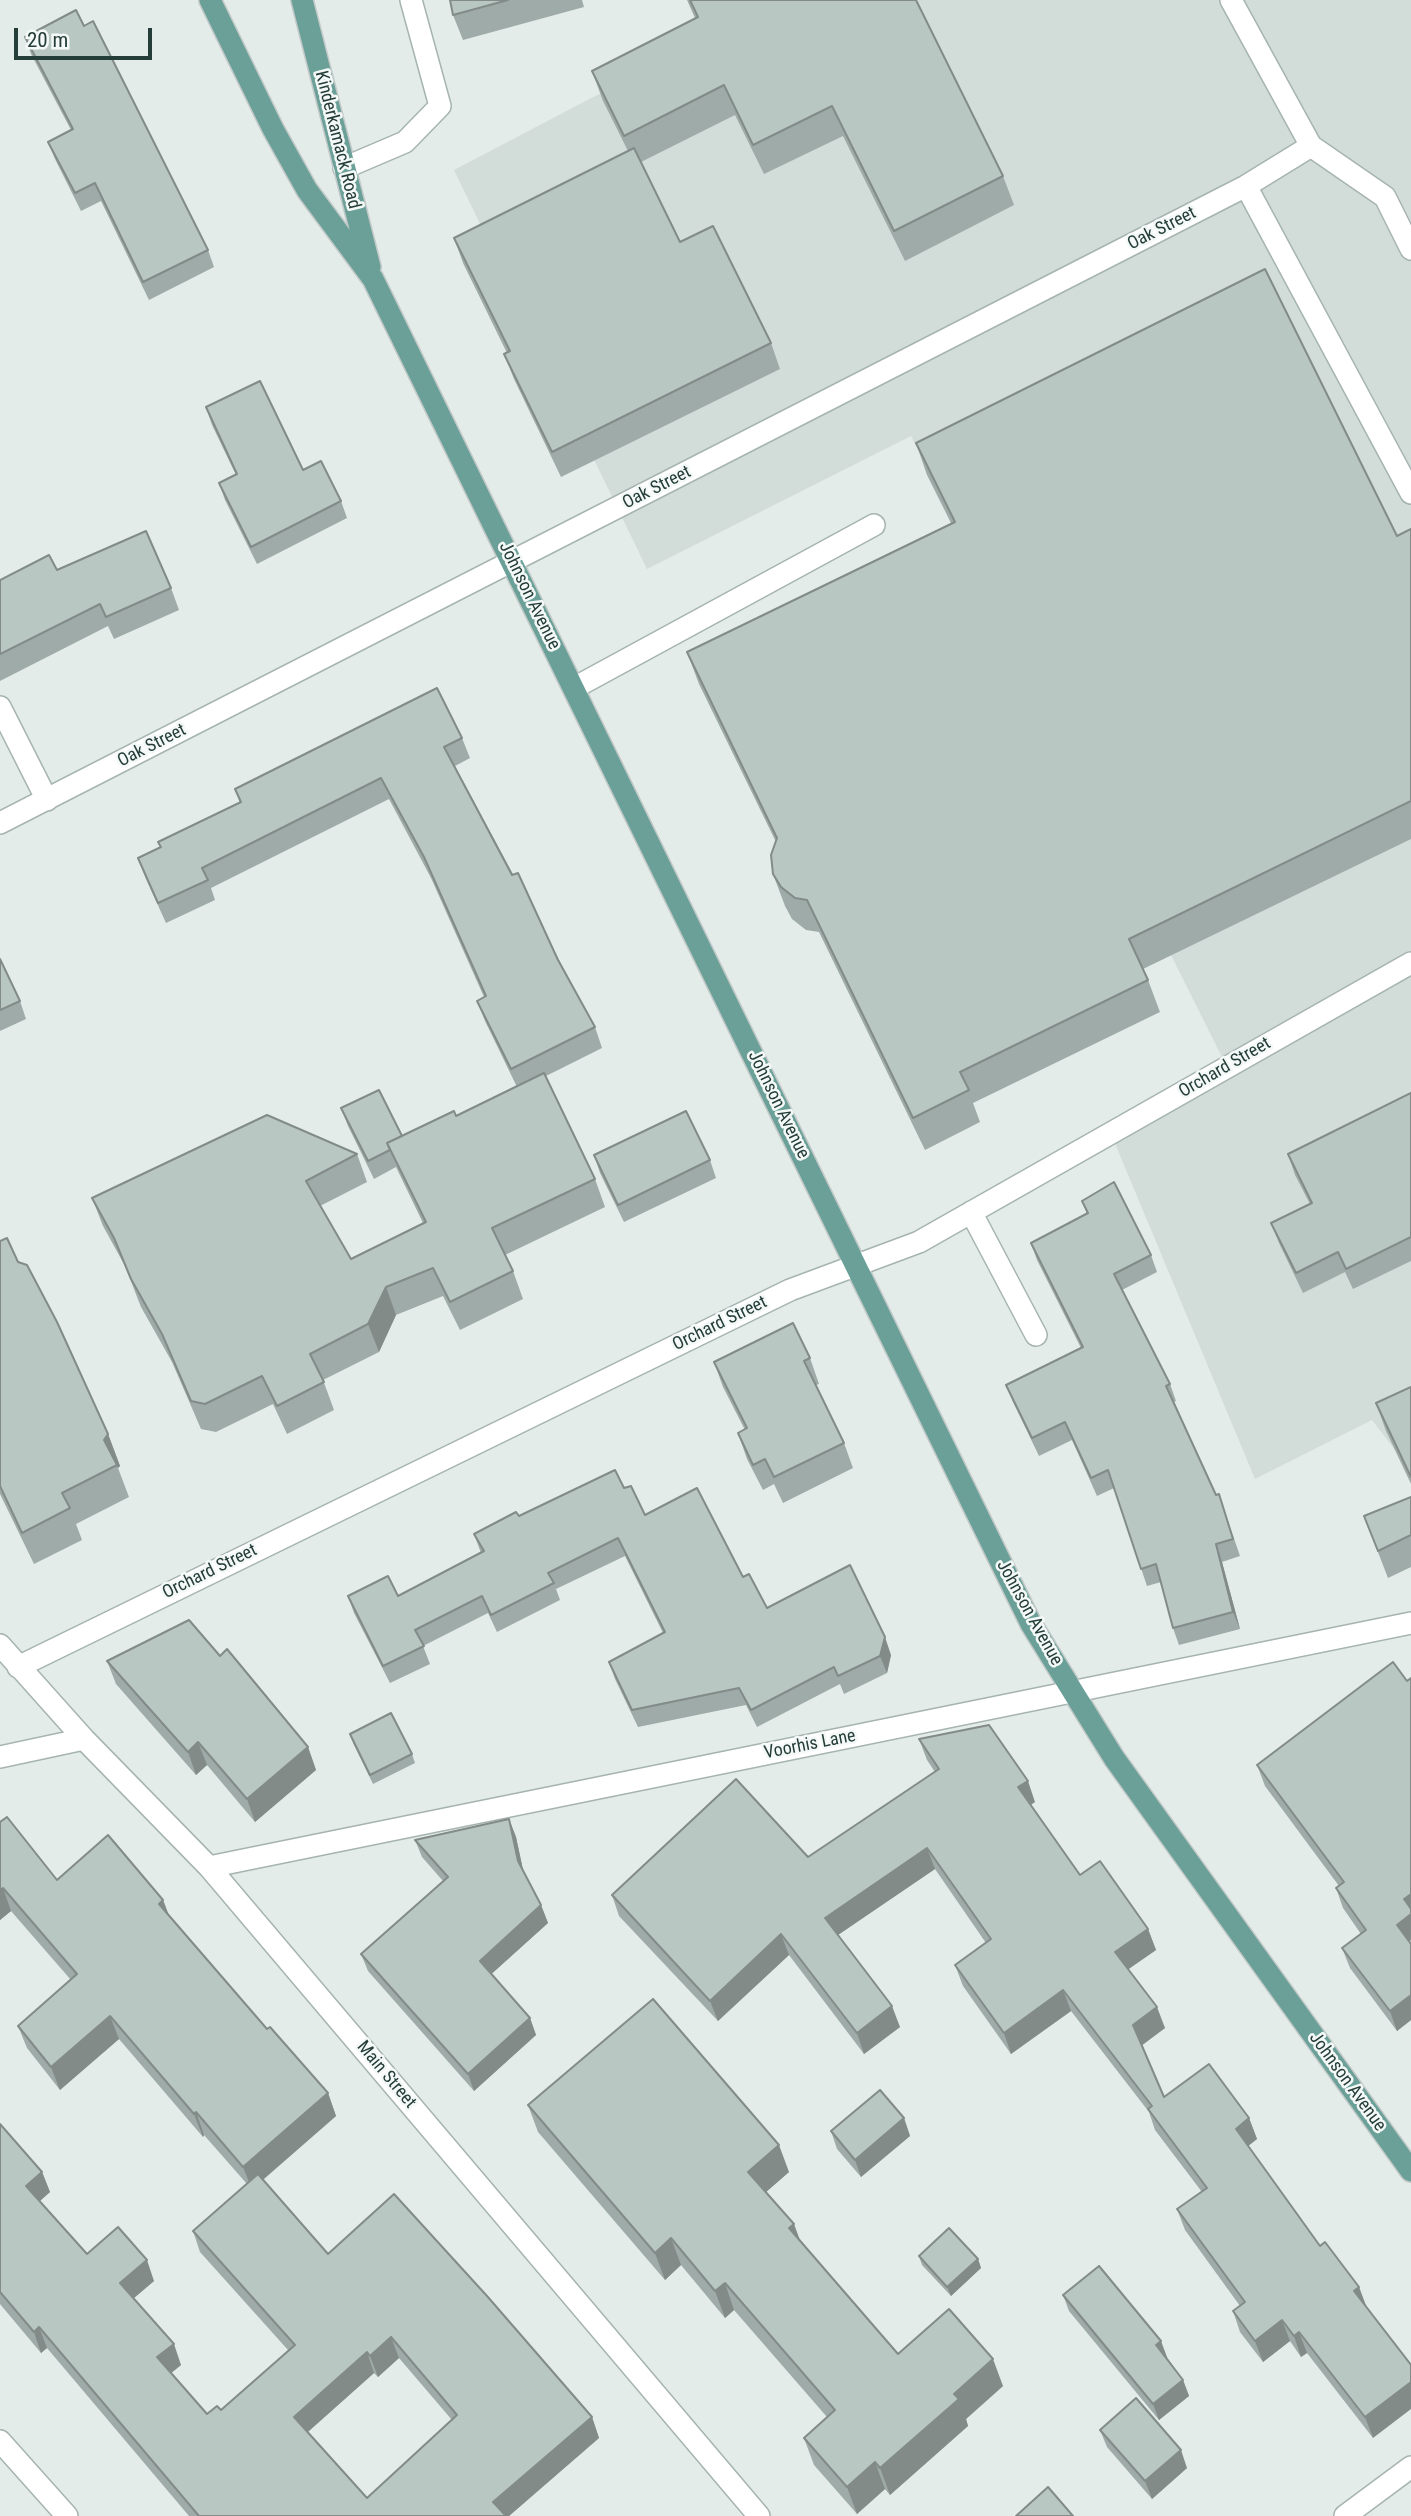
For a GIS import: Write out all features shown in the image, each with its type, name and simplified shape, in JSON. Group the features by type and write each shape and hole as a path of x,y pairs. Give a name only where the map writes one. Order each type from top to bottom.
{"main road":[{"name":"Johnson Avenue","path":"210,0 273,129 307,190 373,279 1031,1624 1114,1758 1411,2171"},
{"name":"Kinderkamack Road","path":"302,0 373,279"}],"street":[{"path":"344,168 404,142 440,106 411,0"},
{"path":"1231,0 1311,146 1385,197 1411,249"},
{"name":"Oak Street","path":"0,824 1247,186 1311,146"},
{"path":"1247,186 1411,493"},
{"path":"574,688 874,525"},
{"path":"0,707 47,800"},
{"name":"Orchard Street","path":"18,1667 790,1290 919,1242 1411,963"},
{"path":"971,1212 1036,1335"},
{"name":"Voorhis Lane","path":"209,1867 1411,1623"},
{"name":"Main Street","path":"0,1645 84,1739 209,1867 760,2516"},
{"path":"0,1757 84,1739"},
{"path":"0,2441 67,2516"},
{"path":"1345,2516 1411,2468"}],"shaded area":[{"path":"709,0 1411,0 1411,1471 1372,1420 1255,1479 1109,1129 1229,1071 911,436 647,569 454,170 723,29"}],"building":[{"path":"450,0 508,0 453,15"},
{"path":"690,0 916,0 1003,176 894,231 832,106 753,145 724,85 624,136 592,71 698,17"},
{"path":"76,10 84,26 93,21 208,250 143,282 95,183 75,193 48,142 73,129 25,37"},
{"path":"634,148 680,242 713,226 771,343 552,452 504,354 510,351 454,238"},
{"path":"1265,269 1397,536 1411,529 1411,801 1129,939 1148,980 960,1072 969,1090 913,1118 807,900 795,898 781,887 773,874 771,855 777,838 687,652 955,522 916,443"},
{"path":"260,381 303,470 321,461 341,501 251,547 219,483 237,474 206,407"},
{"path":"146,531 171,588 106,617 100,604 0,654 0,580 49,555 57,570"},
{"path":"437,688 462,738 444,747 512,875 518,873 558,960 595,1027 511,1069 477,1001 486,996 424,857 381,778 202,868 208,880 158,903 138,858 161,847 158,842 241,802 235,789"},
{"path":"0,959 20,1001 0,1010"},
{"path":"544,1073 595,1179 492,1228 513,1271 450,1302 433,1268 386,1287 368,1324 310,1354 324,1382 277,1406 262,1376 205,1404 191,1401 162,1334 131,1279 114,1238 92,1198 267,1115 357,1154 306,1181 351,1259 426,1222 387,1143 454,1111 456,1116"},
{"path":"379,1090 402,1136 387,1143 390,1150 368,1161 341,1108"},
{"path":"1411,1093 1411,1237 1346,1269 1338,1252 1296,1273 1271,1223 1312,1203 1288,1154"},
{"path":"686,1111 710,1160 618,1205 594,1155"},
{"path":"1114,1182 1151,1255 1114,1274 1170,1384 1166,1386 1216,1495 1219,1494 1233,1539 1216,1544 1233,1612 1173,1628 1156,1564 1141,1569 1108,1470 1091,1478 1065,1422 1032,1438 1006,1385 1083,1347 1031,1243 1088,1213 1082,1201"},
{"path":"7,1238 18,1262 27,1265 57,1322 108,1434 104,1440 117,1465 62,1493 70,1508 22,1533 0,1486 0,1241"},
{"path":"793,1323 810,1358 804,1361 844,1443 774,1477 765,1459 753,1465 738,1433 747,1428 714,1362"},
{"path":"1411,1387 1411,1477 1376,1403"},
{"path":"615,1470 624,1488 631,1486 645,1515 697,1488 743,1577 749,1574 767,1608 850,1565 885,1637 880,1656 838,1676 834,1667 751,1710 739,1688 632,1710 609,1662 665,1632 618,1538 548,1573 554,1583 491,1615 482,1596 415,1630 424,1646 383,1666 348,1596 388,1576 398,1596 484,1551 474,1534 516,1512 519,1516"},
{"path":"1411,1497 1411,1535 1378,1551 1364,1516"},
{"path":"189,1620 220,1656 227,1649 308,1747 247,1799 198,1742 188,1752 107,1661"},
{"path":"1393,1662 1407,1681 1411,1678 1411,1894 1404,1899 1411,1909 1411,1914 1397,1925 1411,1944 1411,1995 1390,2011 1342,1948 1366,1930 1336,1888 1344,1882 1257,1765"},
{"path":"391,1713 412,1754 370,1775 350,1734"},
{"path":"989,1725 1028,1781 1018,1787 1080,1875 1100,1861 1148,1929 1115,1952 1157,2007 1133,2025 1164,2097 1209,2064 1249,2118 1236,2129 1320,2246 1325,2242 1359,2287 1354,2291 1411,2365 1411,2382 1365,2417 1299,2332 1294,2336 1282,2320 1255,2341 1233,2311 1245,2302 1177,2209 1207,2188 1148,2109 1152,2106 1063,1990 1004,2033 955,1965 991,1939 927,1848 825,1918 892,2006 857,2033 781,1934 710,2001 612,1895 736,1779 808,1857 939,1769 919,1739"},
{"path":"7,1817 57,1880 108,1835 163,1900 159,1904 267,2029 270,2027 328,2093 243,2167 110,2016 51,2067 18,2026 77,1974 3,1888 0,1890 0,1822"},
{"path":"509,1819 518,1861 541,1905 480,1961 530,2018 468,2074 361,1954 448,1877 415,1840"},
{"path":"653,1999 779,2145 748,2172 794,2224 789,2228 898,2354 949,2309 993,2359 954,2394 959,2399 880,2468 875,2462 847,2487 804,2438 835,2410 725,2283 715,2291 671,2238 655,2253 528,2105"},
{"path":"880,2090 904,2118 855,2160 831,2131"},
{"path":"0,2124 42,2172 26,2186 87,2254 118,2227 147,2260 120,2283 174,2344 157,2357 207,2414 217,2406 221,2410 295,2345 193,2231 258,2174 328,2254 394,2194 592,2417 493,2502 506,2516 199,2516 39,2327 34,2332 0,2292","holes":["391,2337 457,2415 367,2498 294,2417 367,2352 370,2356"]},
{"path":"949,2228 978,2259 947,2287 919,2256"},
{"path":"1099,2266 1161,2341 1156,2345 1183,2380 1153,2404 1063,2295"},
{"path":"1136,2398 1181,2450 1145,2481 1100,2430"},
{"path":"1048,2487 1073,2516 1016,2516"}]}
